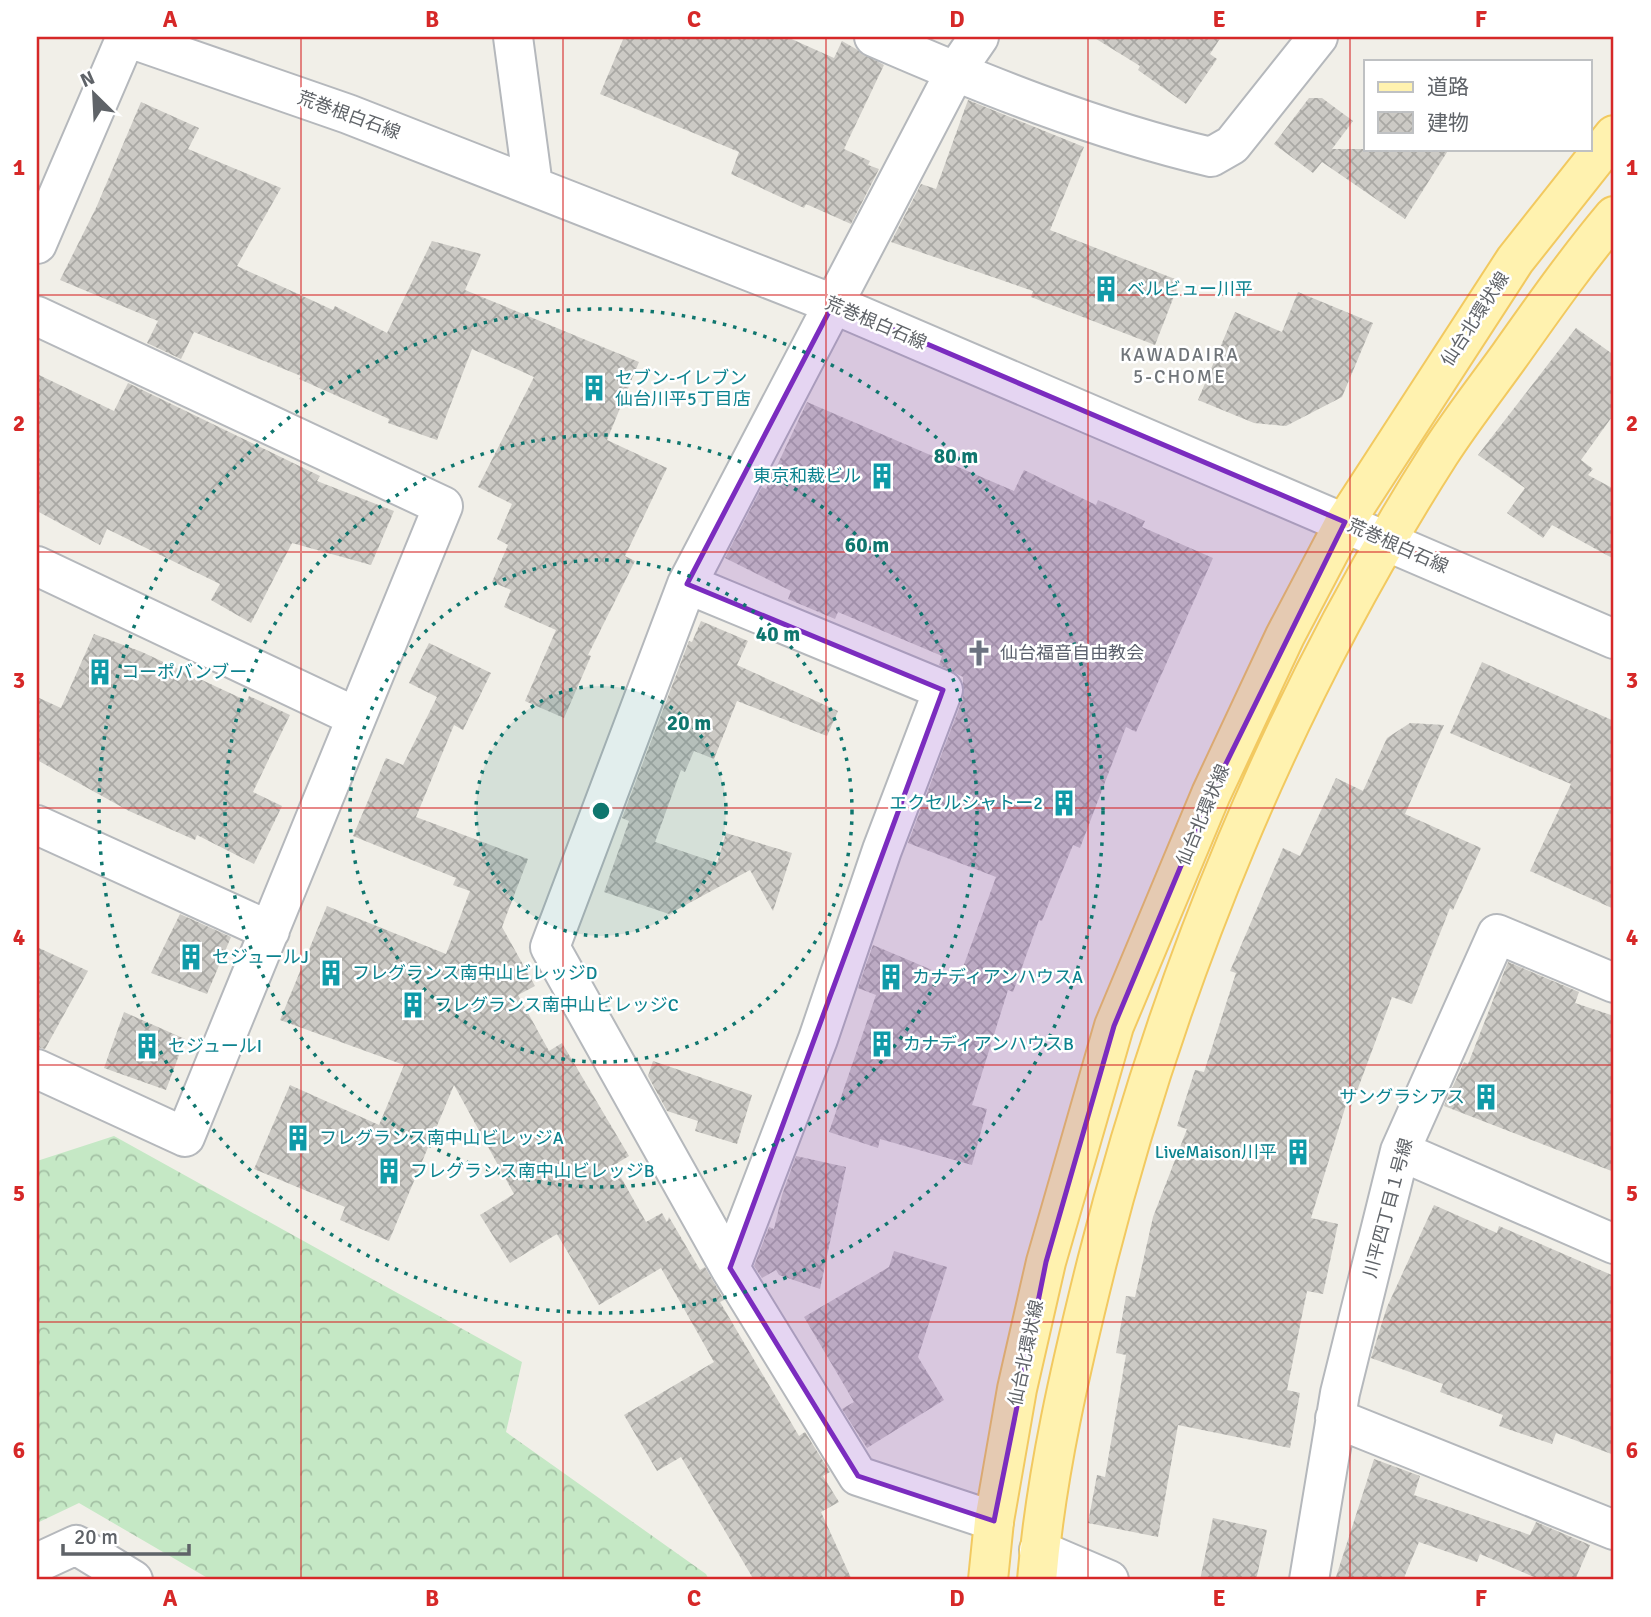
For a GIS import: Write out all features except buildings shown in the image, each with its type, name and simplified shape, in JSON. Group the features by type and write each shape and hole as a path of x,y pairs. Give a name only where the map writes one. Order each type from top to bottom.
{"main road":[{"name":"仙台北環状線","path":"988,1580 994,1521 1017,1390 1046,1262 1114,1026 1217,782 1285,636 1345,522 1515,260 1614,135"},
{"path":"1038,1565 1073,1358 1126,1148 1172,1008 1225,872 1300,702 1388,541 1441,451 1584,251 1614,216"}],"street":[{"name":"荒巻根白石線","path":"126,37 348,114 833,304 1614,639"},
{"path":"37,244 126,37"},
{"path":"513,37 533,186"},
{"path":"874,37 955,72 1158,145 1211,157 1232,145 1318,37"},
{"path":"979,37 955,72 687,584 550,947 730,1268 858,1476 994,1521"},
{"path":"37,316 443,506 186,1137 37,1069"},
{"path":"37,566 356,717"},
{"path":"687,584 943,691 882,850 818,1039 730,1268"},
{"path":"37,825 270,931"},
{"name":"川平四丁目１号線","path":"1309,1580 1335,1418 1400,1151 1497,934 1614,983"},
{"path":"1400,1151 1614,1244"},
{"path":"1335,1418 1614,1530"},
{"path":"37,1563 76,1545 133,1580"},
{"path":"1038,1565 1109,1580"}],"highlighted area":[{"path":"833,304 1345,522 1211,794 1114,1026 1046,1262 994,1521 858,1476 730,1268 943,690 687,584"}],"green space":[{"path":"114,1136 522,1362 506,1432 706,1574 709,1580 211,1580 79,1503 37,1523 37,1161"}],"place":[{"name":"ベルビュー川平","path":"1106,289"},
{"name":"セブン-イレブン 仙台川平5丁目店","path":"594,388"},
{"name":"東京和裁ビル","path":"882,476"},
{"name":"仙台福音自由教会","path":"979,653"},
{"name":"コーポバンブー","path":"100,672"},
{"name":"エクセルシャトー2","path":"1064,803"},
{"name":"セジュールJ","path":"191,957"},
{"name":"フレグランス南中山ビレッジD","path":"331,973"},
{"name":"カナディアンハウスA","path":"891,977"},
{"name":"フレグランス南中山ビレッジC","path":"413,1005"},
{"name":"カナディアンハウスB","path":"882,1044"},
{"name":"セジュールI","path":"147,1046"},
{"name":"サングラシアス","path":"1486,1097"},
{"name":"フレグランス南中山ビレッジA","path":"298,1138"},
{"name":"LiveMaison川平","path":"1298,1152"},
{"name":"フレグランス南中山ビレッジB","path":"389,1171"}],"district":[{"name":"KAWADAIRA 5-CHOME","path":"1180,365"}]}
